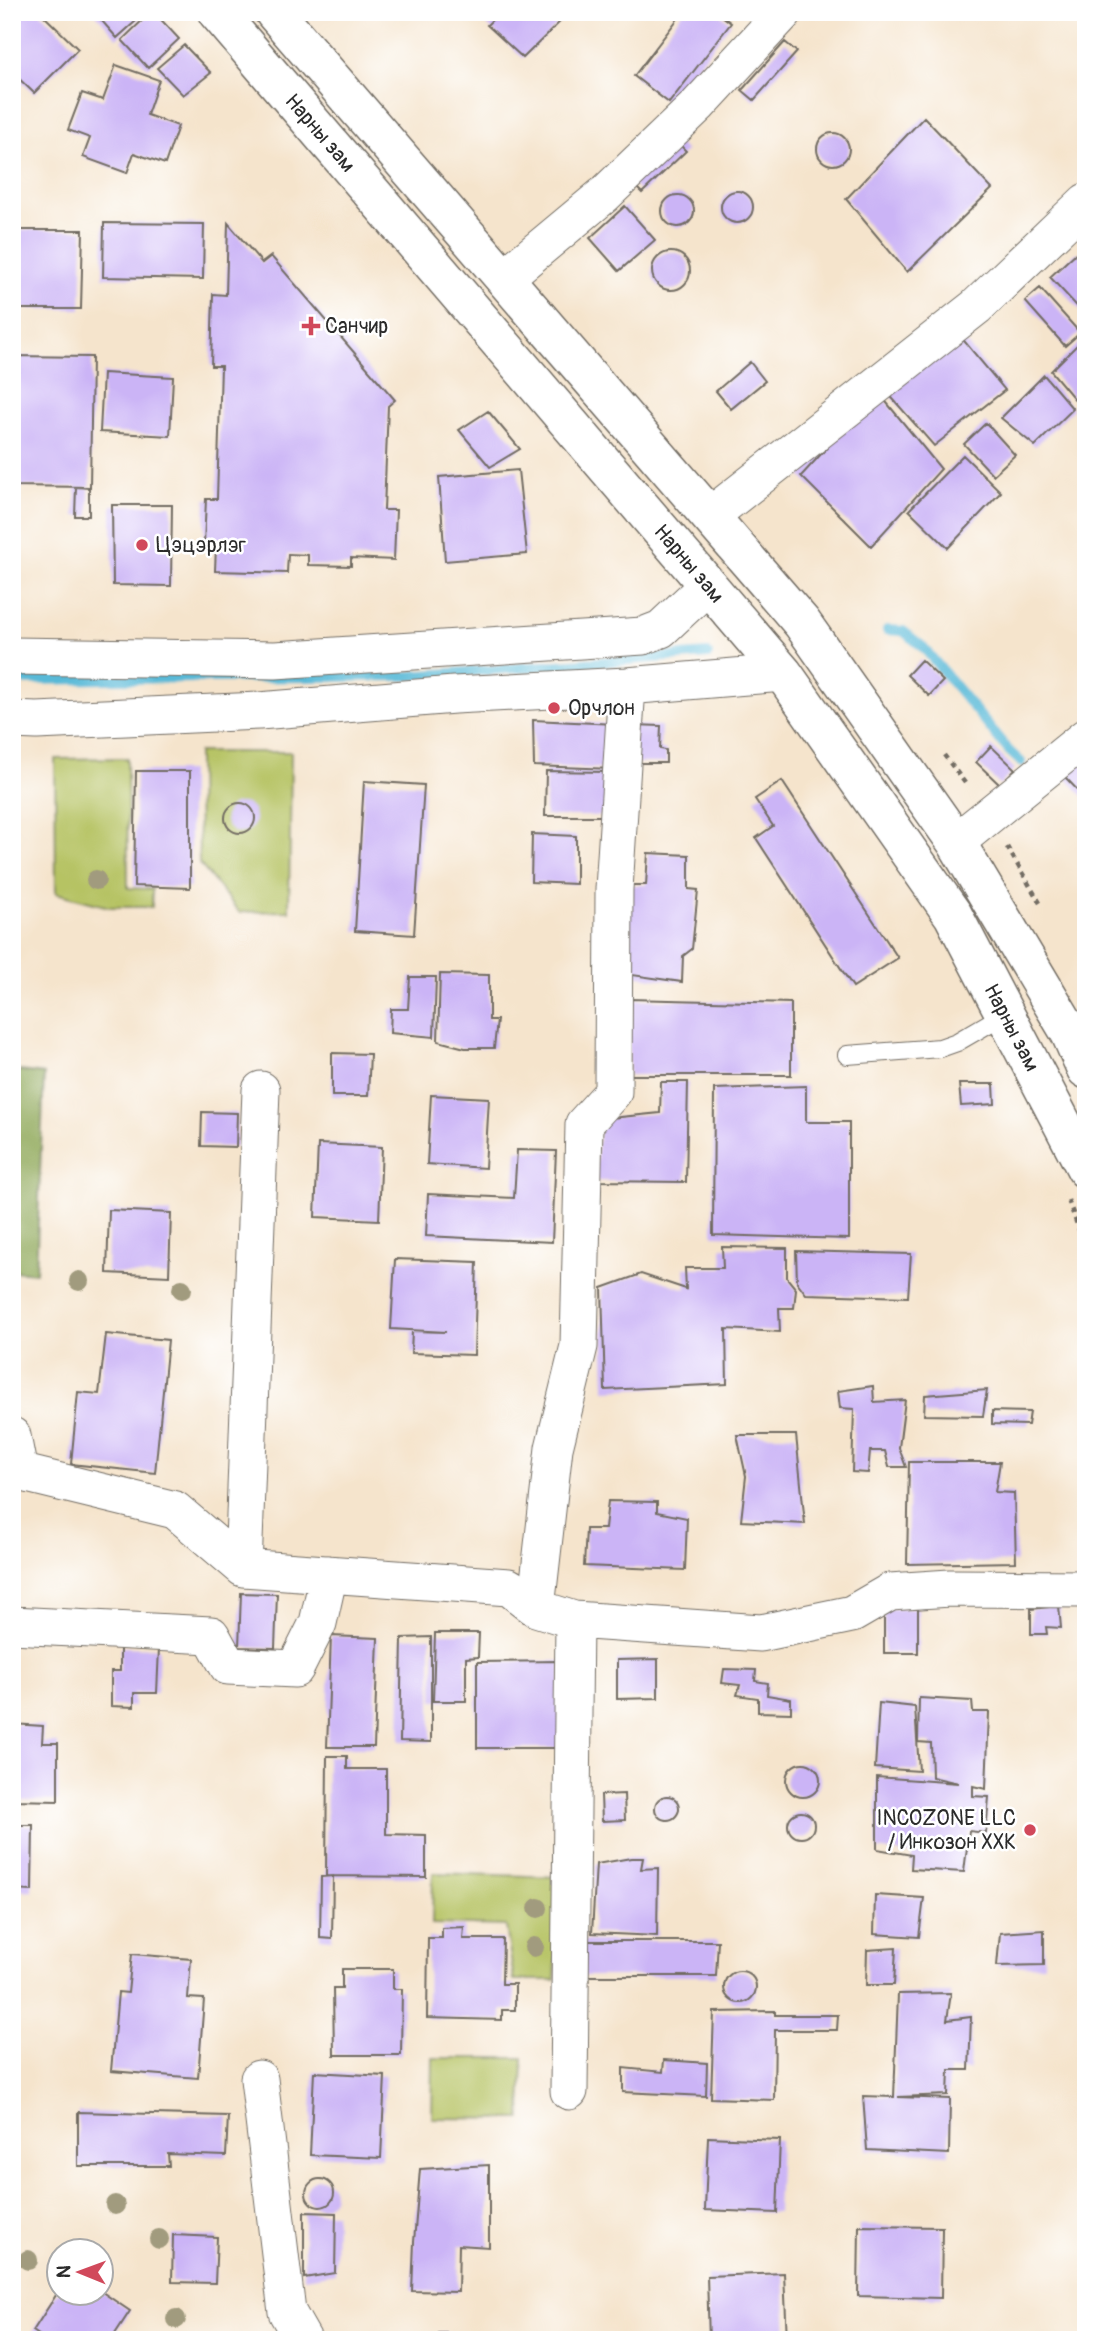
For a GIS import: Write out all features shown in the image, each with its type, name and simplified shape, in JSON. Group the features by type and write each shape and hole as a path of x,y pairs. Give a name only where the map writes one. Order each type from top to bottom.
{"main road":[{"name":"Нарны зам","path":"216,12 783,673 953,915 1086,1169"},
{"name":"Нарны зам","path":"274,12 802,623 956,842 1070,1033 1086,1069"},
{"path":"276,80 308,52"}],"street":[{"path":"504,278 605,194 698,105 784,12"},
{"path":"710,516 976,307 1086,202"},
{"path":"12,656 275,660 643,636 661,629 708,585"},
{"path":"12,720 259,711 783,673"},
{"path":"536,1608 554,1448 579,1346 584,1124 613,1092 614,889 627,686"},
{"path":"956,842 1086,737"},
{"path":"243,1568 261,1090"},
{"path":"12,1436 19,1472 176,1510 243,1568 509,1587 536,1608 574,1620 761,1633 852,1614 890,1592 950,1588 1086,1589"},
{"path":"12,1625 211,1635 228,1666 295,1669 318,1623 329,1574"},
{"path":"569,2091 574,1620"},
{"path":"259,2079 287,2312 303,2340"}],"lane":[{"path":"847,1055 940,1048 957,1042 1005,1014"}],"green space":[{"path":"198,752 291,752 289,911 239,912 199,863"},
{"path":"127,758 128,888 152,889 152,907 109,907 56,893 55,759"},
{"path":"12,1070 44,1074 36,1273 12,1271"},
{"path":"433,1873 561,1877 555,1980 514,1980 506,1926 432,1924"},
{"path":"433,2058 523,2058 521,2119 432,2118"}],"building":[{"path":"12,12 40,12 78,49 34,93 12,72"},
{"path":"94,12 146,12 117,38"},
{"path":"151,12 179,39 148,68 122,40"},
{"path":"500,12 570,12 523,58 487,25"},
{"path":"683,12 717,12 731,23 669,103 634,76"},
{"path":"785,42 797,52 754,100 742,90"},
{"path":"184,45 211,73 183,95 157,68"},
{"path":"116,65 159,80 147,115 178,126 165,164 134,153 127,173 83,157 90,138 68,130 82,93 103,100"},
{"path":"924,117 992,189 907,272 846,199"},
{"path":"833,133 845,137 849,149 845,161 833,165 821,161 817,149 821,137"},
{"path":"673,138 686,151 642,193 629,180"},
{"path":"737,191 749,195 753,207 749,219 737,223 725,219 721,207 725,195"},
{"path":"678,195 689,200 694,211 689,222 678,227 667,222 662,211 667,200"},
{"path":"625,206 655,240 619,271 590,238"},
{"path":"104,223 204,224 203,279 103,277"},
{"path":"228,223 262,263 271,256 395,400 388,406 384,510 396,510 394,560 351,558 351,566 308,565 308,555 288,554 287,573 215,571 216,546 204,545 206,499 217,499 221,366 211,366 213,294 226,295"},
{"path":"12,230 83,230 81,309 12,309"},
{"path":"671,252 684,258 690,271 684,284 671,290 658,284 652,271 658,258"},
{"path":"1077,252 1086,261 1086,316 1050,277"},
{"path":"1040,288 1080,333 1065,346 1025,301"},
{"path":"955,330 1005,390 934,446 886,391"},
{"path":"1079,343 1086,351 1086,413 1051,371"},
{"path":"12,356 92,357 90,487 12,486"},
{"path":"750,362 765,381 731,409 716,391"},
{"path":"103,373 173,377 170,436 100,432"},
{"path":"1044,375 1073,409 1035,446 1001,418"},
{"path":"878,392 941,469 871,546 801,476"},
{"path":"488,411 520,449 490,467 459,430"},
{"path":"986,423 1015,455 993,475 964,444"},
{"path":"963,455 1001,492 948,548 909,510"},
{"path":"518,470 527,554 445,561 439,477"},
{"path":"76,487 89,488 89,516 75,516"},
{"name":"Цэцэрлэг","path":"112,505 172,505 171,586 113,585"},
{"path":"921,660 943,681 929,696 907,675"},
{"path":"533,720 615,724 613,769 534,766"},
{"path":"634,725 661,726 660,749 666,750 666,763 632,763"},
{"path":"991,746 1015,769 1000,785 976,762"},
{"path":"1086,758 1086,799 1065,777"},
{"path":"136,771 190,771 190,888 134,886"},
{"path":"546,771 608,772 608,816 545,816"},
{"path":"364,781 424,785 414,935 355,931"},
{"path":"782,781 898,958 853,987 756,838 773,826 755,799"},
{"path":"240,803 251,807 255,818 251,829 240,833 229,829 225,818 229,807"},
{"path":"532,834 576,836 576,884 531,882"},
{"path":"648,853 689,855 689,889 698,890 692,949 683,956 682,982 632,975 632,955 625,952 625,885 646,885"},
{"path":"440,974 489,975 489,1020 497,1020 494,1048 465,1048 438,1041"},
{"path":"410,977 436,977 434,1037 390,1033 391,1009 408,1009"},
{"path":"628,999 791,1003 791,1075 629,1075"},
{"path":"332,1053 370,1054 368,1096 332,1096"},
{"path":"661,1082 688,1082 686,1182 594,1181 601,1119 660,1113"},
{"path":"959,1084 994,1084 995,1104 961,1106"},
{"path":"806,1086 806,1122 849,1122 849,1239 713,1235 714,1089"},
{"path":"431,1095 489,1098 485,1168 427,1164"},
{"path":"202,1112 237,1113 236,1147 201,1146"},
{"path":"318,1144 382,1147 379,1220 315,1217"},
{"path":"517,1150 556,1151 552,1242 426,1236 428,1194 514,1198"},
{"path":"109,1210 171,1213 169,1276 107,1273"},
{"path":"722,1247 787,1248 787,1278 796,1289 794,1308 779,1308 780,1332 726,1329 727,1384 605,1390 602,1288 641,1274 686,1289 685,1268 723,1268"},
{"path":"796,1251 911,1254 908,1297 806,1294 797,1282"},
{"path":"395,1259 477,1262 474,1355 411,1353 412,1331 446,1332 391,1329"},
{"path":"106,1334 168,1340 155,1473 71,1464 78,1392 99,1394"},
{"path":"873,1386 874,1402 905,1400 899,1448 906,1467 889,1467 885,1451 870,1451 868,1473 852,1472 854,1409 840,1408 838,1391"},
{"path":"987,1390 983,1416 924,1415 925,1395"},
{"path":"992,1411 1030,1412 1028,1425 992,1424"},
{"path":"737,1435 796,1435 805,1524 741,1521 746,1476"},
{"path":"909,1462 1000,1462 995,1492 1014,1493 1016,1562 907,1564"},
{"path":"608,1501 657,1502 657,1512 687,1518 685,1570 584,1566 586,1529 605,1529"},
{"path":"241,1593 277,1594 275,1648 239,1647"},
{"path":"1059,1606 1061,1628 1046,1627 1047,1634 1031,1634 1031,1609"},
{"path":"884,1609 918,1609 918,1653 884,1653"},
{"path":"435,1633 479,1633 478,1657 466,1658 466,1701 433,1701"},
{"path":"331,1636 378,1638 374,1747 327,1747"},
{"path":"431,1637 431,1742 400,1741 402,1638"},
{"path":"120,1647 159,1648 157,1693 134,1693 134,1707 111,1706 111,1671 120,1671"},
{"path":"658,1659 658,1698 617,1699 617,1660"},
{"path":"561,1661 561,1748 477,1748 477,1662"},
{"path":"724,1669 756,1670 755,1681 768,1683 767,1695 791,1699 791,1713 758,1712 758,1698 737,1695 740,1685 722,1683"},
{"path":"919,1698 972,1701 973,1712 989,1712 986,1789 973,1786 973,1796 989,1797 986,1833 969,1831 964,1872 911,1869 912,1855 877,1849 877,1777 958,1783 932,1777 931,1743 918,1742"},
{"path":"879,1703 915,1707 919,1771 875,1768"},
{"path":"12,1724 43,1726 42,1743 58,1743 58,1801 12,1800"},
{"path":"327,1756 347,1756 347,1769 386,1769 386,1834 426,1835 426,1877 326,1876"},
{"path":"803,1763 815,1768 820,1780 815,1792 803,1797 791,1792 786,1780 791,1768"},
{"path":"624,1794 625,1820 602,1821 601,1795"},
{"path":"667,1796 675,1800 679,1808 675,1816 667,1820 659,1816 655,1808 659,1800"},
{"path":"801,1812 810,1816 814,1825 810,1834 801,1838 792,1834 788,1825 792,1816"},
{"path":"12,1825 33,1825 32,1891 12,1890"},
{"path":"643,1858 641,1869 658,1868 657,1936 592,1933 596,1864"},
{"path":"333,1876 332,1939 320,1938 321,1877"},
{"path":"875,1895 924,1898 919,1937 874,1934"},
{"path":"464,1927 463,1939 503,1939 502,1984 515,1984 515,2010 502,2010 502,2020 427,2018 428,1938 442,1938 442,1928"},
{"path":"1044,1930 1044,1965 997,1966 1000,1933"},
{"path":"573,1941 718,1941 716,1976 573,1976"},
{"path":"896,1948 894,1985 866,1985 867,1950"},
{"path":"132,1954 191,1959 188,1998 204,1999 198,2078 111,2071 118,1992 128,1993"},
{"path":"342,1969 393,1969 393,1989 402,1989 401,2055 334,2055 333,1988 342,1988"},
{"path":"740,1971 751,1976 756,1987 751,1998 740,2003 729,1998 724,1987 729,1976"},
{"path":"951,1993 947,2020 971,2017 969,2070 949,2070 948,2095 898,2097 950,2099 949,2154 867,2150 863,2096 894,2097 898,1994"},
{"path":"775,2011 775,2015 838,2015 837,2030 775,2030 774,2100 711,2098 714,2012"},
{"path":"664,2060 707,2063 706,2096 623,2092 623,2068 663,2072"},
{"path":"314,2072 385,2076 381,2158 310,2155"},
{"path":"78,2112 228,2116 226,2156 168,2154 169,2166 78,2166"},
{"path":"708,2137 780,2140 777,2213 705,2210"},
{"path":"489,2165 489,2247 459,2245 458,2292 412,2291 420,2169"},
{"path":"320,2179 330,2183 334,2193 330,2203 320,2207 310,2203 306,2193 310,2183"},
{"path":"304,2212 336,2213 335,2273 304,2278"},
{"path":"859,2226 942,2227 941,2298 858,2296"},
{"path":"173,2235 217,2237 215,2283 172,2282"},
{"path":"784,2273 787,2340 709,2340 707,2276"},
{"path":"116,2302 130,2311 111,2340 46,2340 33,2331 49,2306 116,2306"},
{"path":"439,2333 503,2334 504,2340 439,2340"}],"waterway":[{"path":"887,630 903,631 923,647 1021,762"},
{"path":"12,680 409,676 708,654"}],"place":[{"name":"Санчир","path":"311,326"},
{"name":"Цэцэрлэг","path":"142,545"},
{"name":"Орчлон","path":"554,708"},
{"name":"INCOZONE LLC / Инкозон ХХК","path":"1030,1830"}]}
